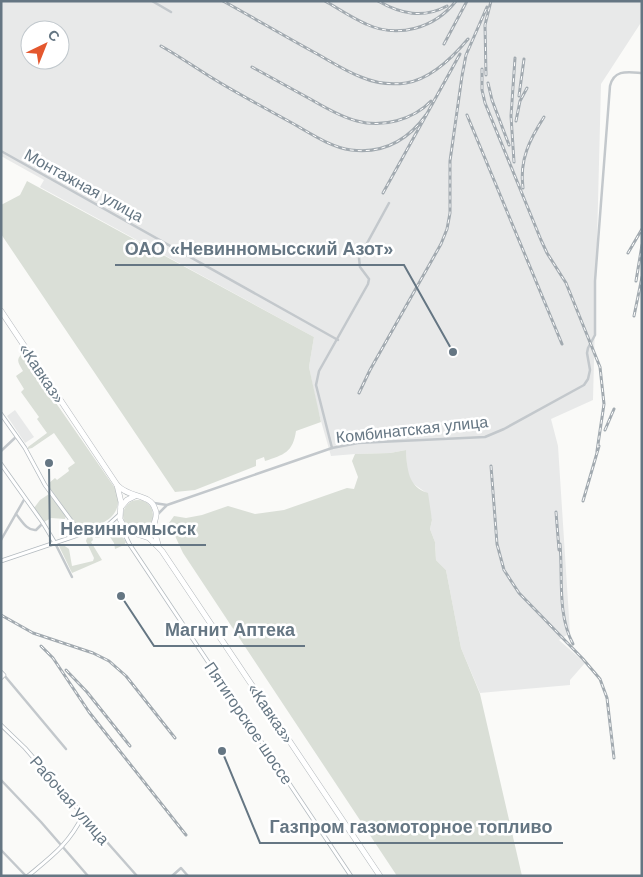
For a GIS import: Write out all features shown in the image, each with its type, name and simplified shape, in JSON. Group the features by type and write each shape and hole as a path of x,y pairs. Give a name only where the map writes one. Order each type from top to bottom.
{"highway":[{"name":"«Кавказ»","path":"1,311 117,485 126,493 141,496 150,501"},
{"name":"«Кавказ»","path":"117,485 121,507 119,514"},
{"path":"121,507 127,500 136,496"},
{"path":"136,533 145,532 154,524 156,517 155,508 150,501"},
{"path":"119,514 124,528"},
{"name":"«Кавказ»","path":"154,524 156,538 162,551"},
{"name":"«Кавказ»","path":"124,528 154,541 162,551 380,876"}],"main road":[{"path":"1,414 17,436 46,486 81,534"},
{"path":"1,464 55,543"},
{"path":"1,560 103,527 112,522 119,514"},
{"path":"103,527 124,528"},
{"name":"Пятигорское шоссе","path":"124,528 130,545 351,876"},
{"path":"130,545 129,538 136,533"},
{"path":"1,672 3,677"},
{"name":"Рабочая улица","path":"1,725 25,748 83,815"},
{"path":"27,876 63,846 75,832 83,815"}],"street":[{"path":"152,1 171,12"},
{"name":"Комбинатская улица","path":"156,517 167,505 332,448 358,442 485,437 504,429 584,385 590,370 587,353 595,334 594,281 610,86 611,81 618,73 623,71 642,73"},
{"name":"Монтажная улица","path":"1,152 338,340"},
{"path":"332,448 316,385 317,378 319,371 368,284 369,279 360,267 359,258 389,203"},
{"path":"1,450 17,436"},
{"path":"1,540 25,498"},
{"path":"150,501 158,505 167,505"},
{"path":"16,514 28,529 36,530 42,523"},
{"path":"55,543 72,576"},
{"path":"3,677 66,749"},
{"path":"1,780 63,846 88,876"},
{"name":"Рабочая улица","path":"83,815 137,876"},
{"path":"1,850 27,876"},
{"path":"172,876 181,868 188,876"}],"shaded area":[{"path":"1,1 642,1 642,21 601,84 593,400 551,419 558,446 570,633 559,640 585,663 570,680 570,685 480,693 461,648 446,570 436,560 435,542 430,529 432,520 425,492 411,482 407,470 406,450 390,453 331,456 317,407 309,367 314,337 40,187 44,180 1,156"},
{"path":"27,181 314,337 309,367 321,422 296,431 293,444 286,452 277,457 265,461 264,457 256,460 256,466 195,490 175,492 1,234 1,205 20,195"},
{"path":"22,354 117,491 117,507 110,518 84,531 80,530 49,487 49,483 55,478 57,480 69,471 68,468 75,463 54,433 28,449 28,447 47,433 37,419 39,417 21,392 24,389 16,376 23,371 18,360"},
{"path":"15,410 34,437 25,443 7,416"},
{"path":"406,450 408,470 413,482 421,490 428,493 432,520 430,529 435,542 436,560 446,570 461,648 480,694 522,876 397,876 183,553 169,523 174,516 186,518 202,515 228,506 255,514 284,510 347,488 354,489 358,477 352,461 355,454 390,453"},
{"path":"49,494 66,516 65,519 51,518 44,522 34,508 40,500"},
{"path":"138,500 149,504 153,515 149,526 138,530 127,526 123,515 127,504"},
{"path":"106,529 118,531 126,542 124,545 115,549 114,543 108,534 95,538 95,533"},
{"path":"88,535 92,536 93,540 91,542 102,560 72,573 59,546 62,544 69,549 72,566 93,561 94,558 86,541"}],"railway":[{"path":"223,1 348,71 366,79 384,83 406,83 424,77 448,60 468,39"},
{"path":"325,1 366,24 391,31 415,28 427,24 438,18 456,1"},
{"path":"378,1 404,12 421,14 447,6"},
{"path":"444,44 467,1"},
{"path":"486,75 485,25 491,1"},
{"path":"359,393 441,244 447,229 450,213 450,161 462,76 466,55 487,7"},
{"path":"161,46 219,82 335,146 363,151 384,147 411,132 426,115"},
{"path":"383,193 460,54"},
{"path":"514,162 511,116 515,58"},
{"path":"519,96 524,59"},
{"path":"252,67 334,112 367,123 387,123 406,118 424,108 431,101"},
{"path":"482,69 482,90 485,103 541,240 566,283 600,367 604,404 597,451"},
{"path":"488,83 492,100 509,145"},
{"path":"516,121 520,101 527,88"},
{"path":"467,115 562,344"},
{"path":"523,188 524,159 534,133 544,117"},
{"path":"628,253 642,229"},
{"path":"636,281 642,245"},
{"path":"634,316 642,277"},
{"path":"605,430 614,409"},
{"path":"583,501 599,446"},
{"path":"491,466 497,544 504,570 519,593 600,679 607,698 614,758"},
{"path":"556,512 559,550"},
{"path":"560,544 563,608 568,632 573,644"},
{"path":"1,615 33,633 93,653 109,661 126,676 175,738"},
{"path":"41,646 53,658 89,712 186,835"},
{"path":"66,670 87,692 130,746"}],"place":[{"name":"ОАО «Невинномысский Азот»","path":"453,352"},
{"name":"Невинномысск","path":"49,463"},
{"name":"Магнит Аптека","path":"121,596"},
{"name":"Газпром газомоторное топливо","path":"222,751"}]}
